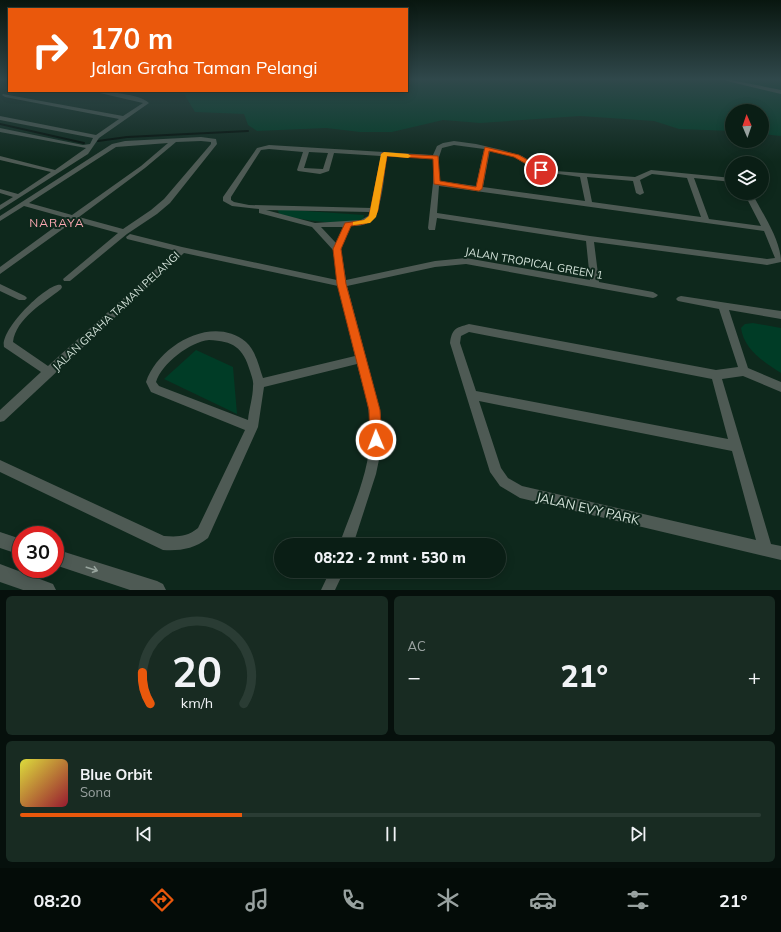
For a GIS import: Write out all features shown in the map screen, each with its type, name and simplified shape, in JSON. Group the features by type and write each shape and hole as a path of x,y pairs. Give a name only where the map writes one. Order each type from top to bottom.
{"street":[{"path":"63,108 124,118"},
{"path":"0,208 86,153 97,137 139,108"},
{"path":"0,118 97,137"},
{"path":"0,130 83,147 92,146"},
{"path":"0,219 114,145 124,142 212,139 214,142 196,168 167,201 127,234 67,279"},
{"path":"0,271 143,167 174,141"},
{"path":"432,228 436,183 436,157 439,147 447,143 471,144 517,156 541,170 636,179 651,172 725,179"},
{"path":"384,154 375,210 372,217 367,222 315,225 229,202 228,197 257,150 269,147 331,152 384,154 436,157"},
{"path":"479,189 487,149"},
{"path":"307,150 300,170 320,172 327,170 331,152"},
{"path":"0,158 57,172"},
{"path":"584,175 589,205"},
{"path":"690,176 706,221"},
{"path":"636,179 640,193"},
{"path":"436,183 767,229"},
{"path":"0,191 18,196"},
{"path":"433,215 590,239 775,262 779,258 767,229 752,200"},
{"name":"JALAN GRAHA TAMAN PELANGI","path":"24,204 182,250 342,284"},
{"path":"249,207 375,210"},
{"path":"348,224 337,249 342,284 374,410 376,430 375,450 371,470 348,538"},
{"path":"315,225 337,249"},
{"path":"590,239 595,285"},
{"name":"JALAN GRAHA TAMAN PELANGI","path":"0,417 182,250"},
{"name":"JALAN TROPICAL GREEN 1","path":"342,284 435,264 466,261 653,295"},
{"path":"0,287 22,298"},
{"name":"JALAN GRAHA TAMAN PELANGI","path":"49,372 8,344 7,337 10,330 18,320 58,287"},
{"path":"681,299 781,315"},
{"path":"723,306 744,371 781,387"},
{"name":"JALAN EVY PARK","path":"744,371 716,375 469,328 461,330 456,334 455,343 496,472 504,482 520,492 781,553"},
{"path":"0,466 163,542 181,544 196,539 204,533 252,427 260,384 249,354 243,345 231,339 217,336 190,340 180,347 154,371 151,382 155,390 252,427"},
{"path":"260,384 361,358"},
{"path":"716,375 735,446 766,550"},
{"path":"472,394 735,446"},
{"path":"0,540 12,544"},
{"path":"64,560 157,590"},
{"path":"0,573 47,590"},
{"path":"328,590 334,578"}],"green space":[{"path":"192,108 725,108 725,131 679,129 654,121 580,116 480,123 443,120 392,132 360,132 326,128 257,131 248,125 244,114 195,112"},
{"path":"769,108 781,108 781,136 769,135"},
{"path":"277,209 364,215 363,221 341,223 311,221 280,215"},
{"path":"753,323 781,328 781,373 756,355 746,343 741,328 745,324"},
{"path":"196,350 233,367 237,414 164,379"}],"waterway":[{"path":"0,124 84,143"},
{"path":"98,141 127,137 248,131"}],"slow traffic":[{"path":"355,224 370,220 375,210 384,154 408,156"}],"district":[{"name":"NARAYA","path":"57,222"}],"route":[{"path":"376,440 374,410 342,284 337,249 348,224 367,222 372,217 375,210 384,154 436,157 436,183 479,189 487,149 517,156 541,170"}]}
